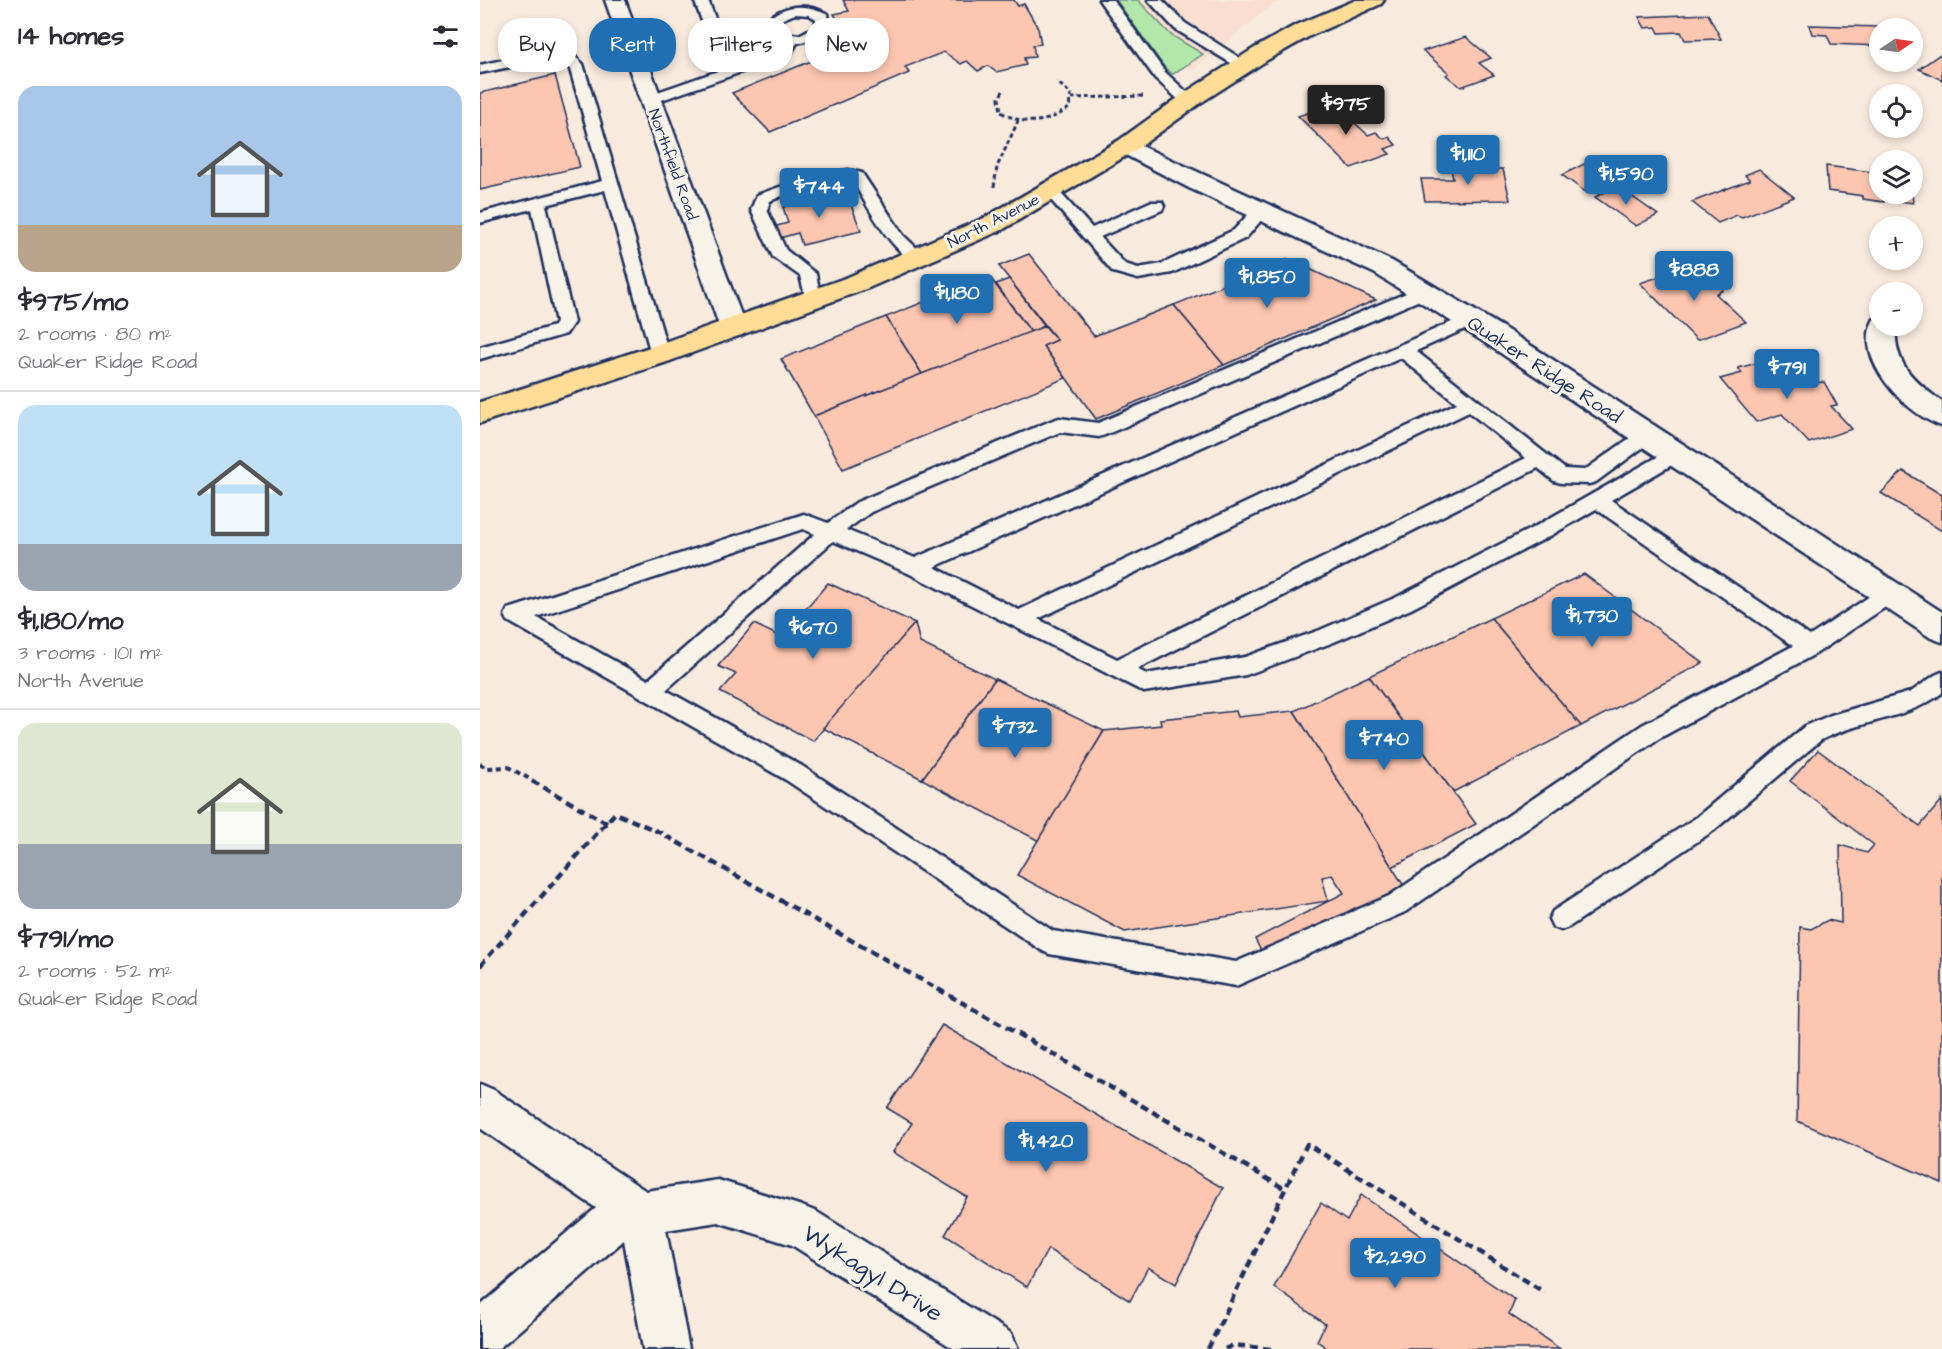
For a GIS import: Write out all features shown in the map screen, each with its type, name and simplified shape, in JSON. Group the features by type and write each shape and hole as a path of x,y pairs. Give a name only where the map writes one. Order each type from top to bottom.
{"main road":[{"name":"North Avenue","path":"480,413 660,354 813,299 993,224 1126,146 1188,101 1244,65 1302,31 1369,1"}],"street":[{"name":"Northfield Road","path":"615,0 733,328"},
{"name":"Quaker Ridge Road","path":"1126,146 1261,212 1383,267 1470,320 1942,629"},
{"path":"1880,336 1889,369 1918,399 1942,416"},
{"path":"480,1104 636,1209 666,1349"},
{"name":"Wykagyl Drive","path":"636,1209 718,1201 802,1227 995,1349"},
{"path":"480,1335 636,1209"}],"lane":[{"path":"701,0 708,18"},
{"path":"771,0 790,11"},
{"path":"1106,0 1160,75 1188,101"},
{"path":"1155,0 1180,26 1244,65"},
{"path":"777,18 790,11 812,11 823,17 824,22 818,32 793,39"},
{"path":"480,69 547,54 563,53 576,64 660,354"},
{"path":"651,99 729,72"},
{"path":"813,299 808,274 779,253 759,210 763,198 779,191 843,173 857,176 897,238 918,257"},
{"path":"480,218 611,183"},
{"path":"1050,190 1119,268 1138,274 1166,269 1240,234 1261,212"},
{"path":"480,353 560,330 565,322 538,203"},
{"path":"1090,235 1156,206"},
{"path":"650,691 830,532 864,507 1059,425 1099,430 1423,291"},
{"path":"915,567 1470,320"},
{"path":"1403,350 1561,476 1589,477 1647,435"},
{"path":"1019,619 1470,404"},
{"path":"1675,454 1543,531 1404,603 1327,636 1246,666 1144,682 915,567 804,521 515,615 794,773 1049,942 1236,974 1397,904 1650,732 1810,647 1889,594"},
{"path":"1117,669 1540,459"},
{"path":"1596,500 1810,647"},
{"path":"1561,919 1705,825 1813,733 1839,721 1887,710 1918,699 1942,681"}],"path":[{"path":"1003,92 999,98 1001,111 1018,121 1041,122 1053,119 1069,108 1071,98 1066,87 1058,82"},
{"path":"1071,98 1143,96"},
{"path":"994,191 997,167 1018,121"},
{"path":"480,764 486,768 508,767 607,823"},
{"path":"480,966 615,813 659,832 1065,1061 1285,1189"},
{"path":"1208,1349 1307,1144 1544,1292"},
{"path":"1225,1349 1233,1345 1271,1349"}],"shaded area":[{"path":"1139,0 1285,0 1273,4 1192,71"}],"green space":[{"path":"1116,0 1138,0 1171,35 1203,54 1173,74 1165,68"}],"building":[{"path":"843,0 1014,0 1018,6 1024,4 1038,28 1041,44 1033,45 1035,57 1024,58 1026,65 996,72 988,66 978,71 967,61 961,64 944,52 905,67 909,73 770,132 732,93 784,72 793,72 793,68 805,63 805,72 889,72 889,18 837,18 834,14 849,11"},
{"path":"1708,14 1721,39 1685,40 1681,32 1659,33 1656,27 1645,28 1639,17"},
{"path":"1809,25 1869,27 1869,46 1831,44 1827,35 1812,34"},
{"path":"1466,37 1491,58 1479,63 1494,75 1461,87 1446,75 1449,73 1423,51"},
{"path":"1939,55 1942,57 1942,80 1923,71 1923,66"},
{"path":"555,75 580,167 480,190 480,93"},
{"path":"1334,104 1368,135 1376,132 1384,139 1389,137 1396,145 1385,149 1390,154 1351,168 1298,116"},
{"path":"1592,160 1617,178 1587,193 1562,175"},
{"path":"1826,166 1869,172 1869,200 1863,199 1863,196 1828,191"},
{"path":"1451,169 1503,169 1510,200 1425,201 1421,179 1453,179"},
{"path":"1759,169 1794,197 1742,217 1737,215 1718,223 1692,202 1750,180 1745,175"},
{"path":"1617,186 1658,215 1636,226 1595,197"},
{"path":"846,192 861,231 802,245 798,233 776,239 773,227 788,223 783,207"},
{"path":"1029,254 1094,336 1174,305 1224,365 1096,419 1043,346 1057,340 999,266"},
{"path":"1288,259 1376,300 1224,365 1174,305"},
{"path":"1691,266 1704,279 1711,278 1722,284 1723,290 1716,294 1746,322 1697,340 1640,283"},
{"path":"989,276 1031,332 922,374 886,317"},
{"path":"1009,279 1045,326 1031,332 996,284"},
{"path":"886,317 922,374 814,416 781,359"},
{"path":"1045,326 1057,340 1043,346 1066,378 843,469 814,416"},
{"path":"1761,362 1773,374 1795,367 1809,383 1824,382 1837,405 1831,406 1852,429 1809,443 1782,414 1756,422 1720,379 1742,373 1738,368"},
{"path":"1903,471 1942,495 1942,531 1881,493"},
{"path":"1584,574 1703,663 1581,726 1491,618"},
{"path":"828,583 915,623 813,741 720,692 736,674 718,666 754,624 781,637"},
{"path":"1491,618 1581,726 1453,792 1369,676"},
{"path":"915,623 920,643 995,679 922,779 823,728"},
{"path":"1369,676 1476,824 1392,867 1294,711"},
{"path":"995,679 1104,731 1039,841 922,779"},
{"path":"1236,711 1238,717 1294,711 1404,886 1358,911 1355,908 1263,955 1255,939 1344,893 1332,875 1322,877 1328,901 1125,932 1017,875 1104,731 1161,725 1160,719"},
{"path":"1818,750 1920,826 1942,800 1942,1183 1797,1121 1800,927 1811,929 1828,920 1841,923 1840,845 1867,853 1874,845 1790,781"},
{"path":"942,1025 1223,1188 1176,1284 1148,1267 1130,1301 1048,1249 1027,1287 945,1235 967,1197 893,1152 912,1123 887,1108"},
{"path":"1361,1195 1515,1300 1509,1314 1560,1349 1328,1349 1317,1341 1325,1324 1274,1287 1321,1203 1347,1221"}]}
